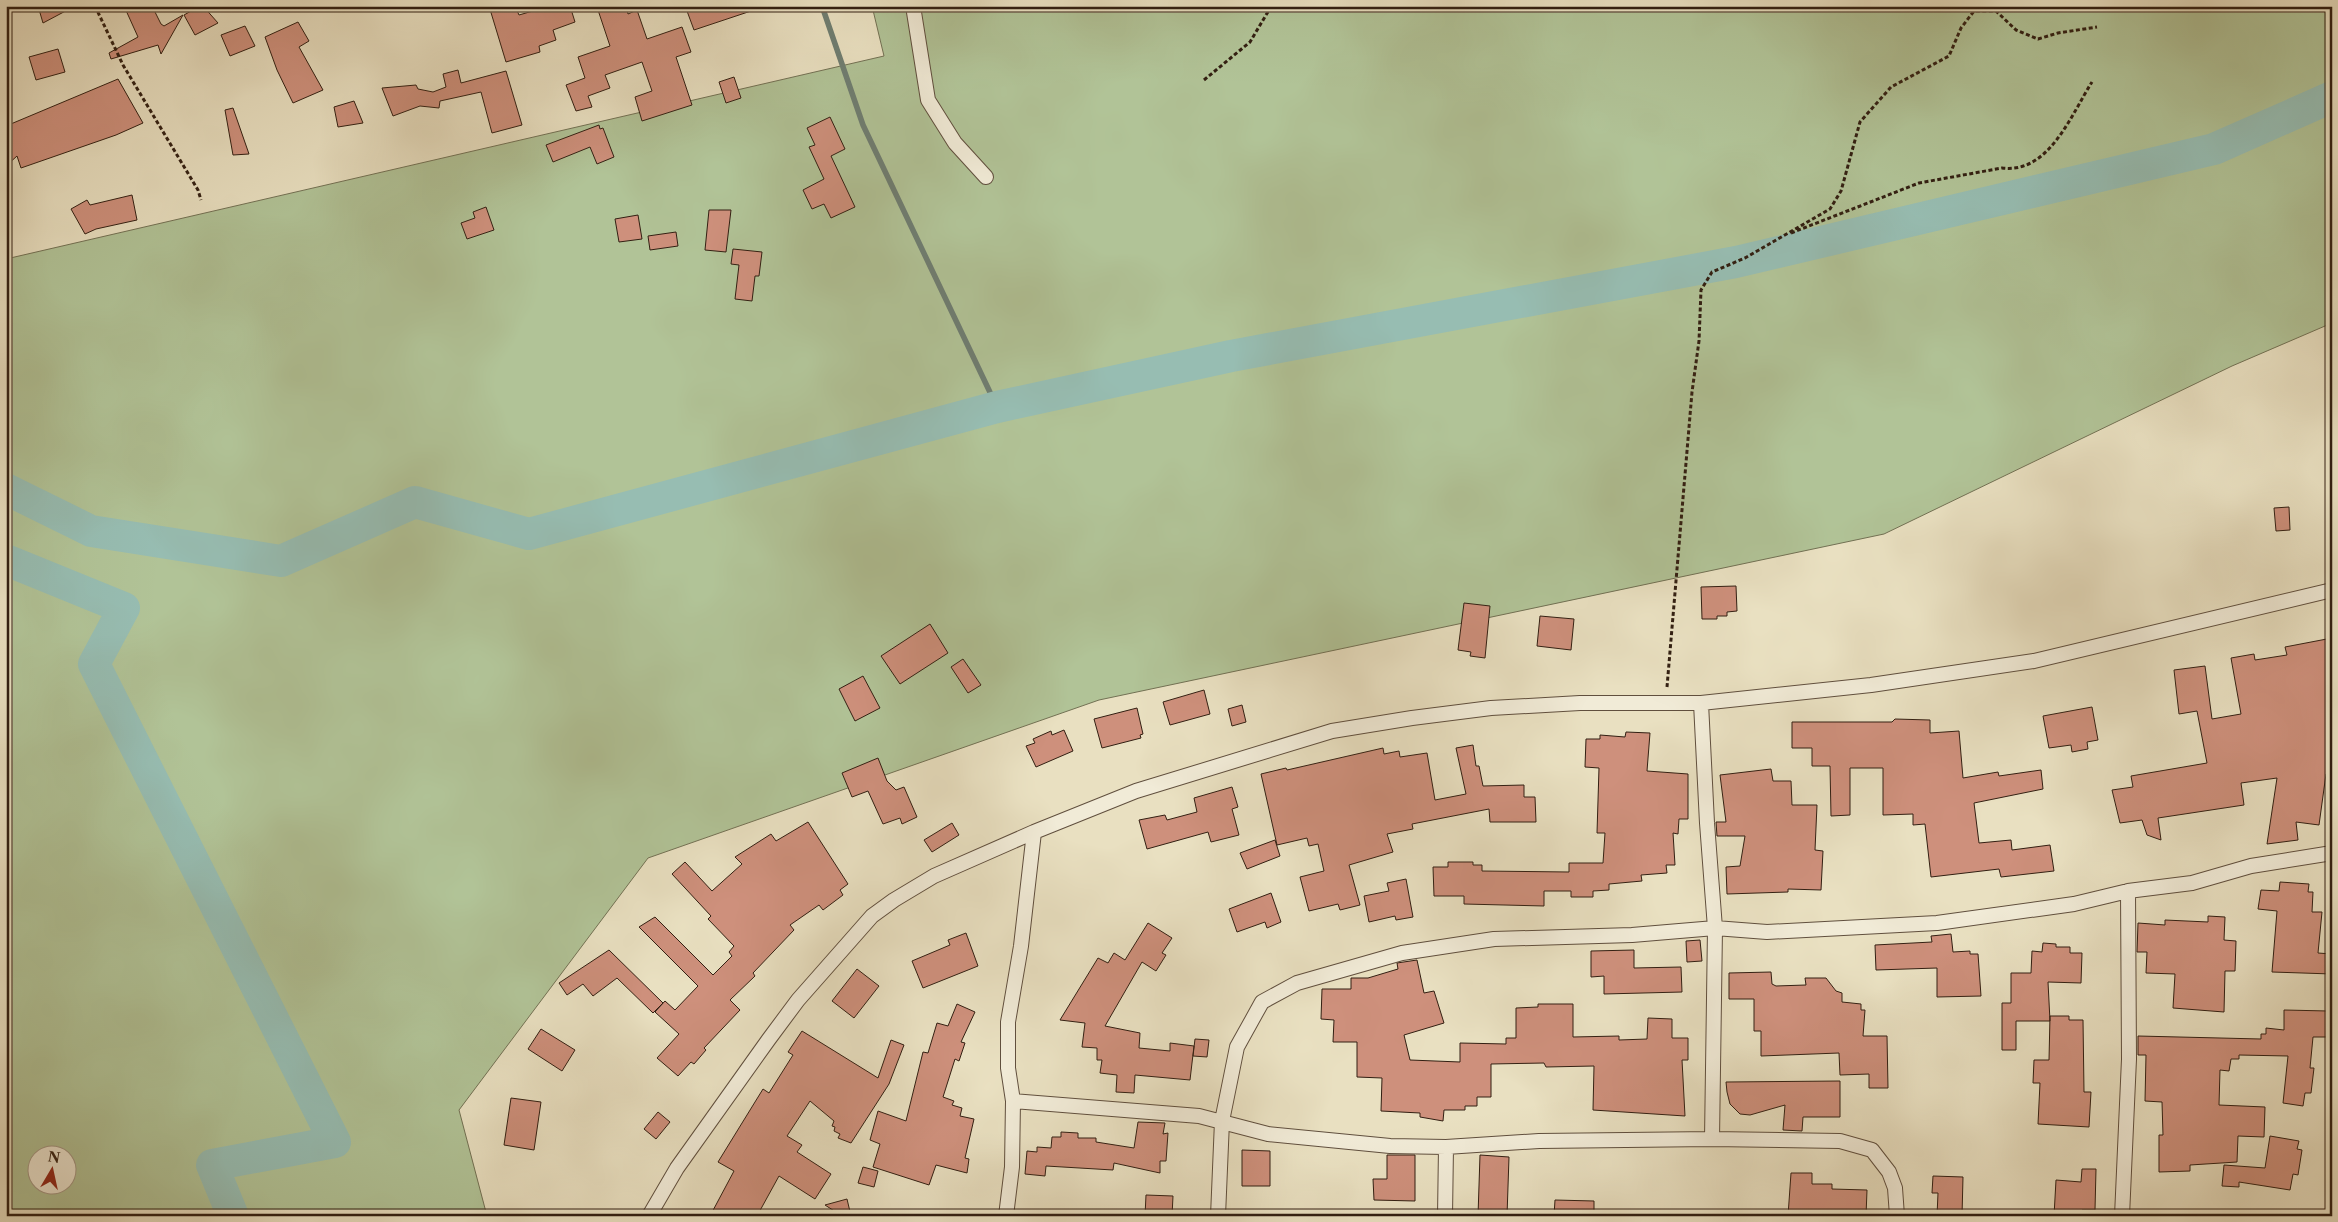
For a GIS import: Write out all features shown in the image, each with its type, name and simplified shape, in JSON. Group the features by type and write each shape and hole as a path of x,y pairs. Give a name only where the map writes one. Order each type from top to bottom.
{"street":[{"path":"912,6 928,100 955,143 986,177"},
{"path":"649,1216 677,1168 769,1039 798,1000 872,916 894,900 934,876 1034,832 1136,791 1332,731 1491,708 1580,703 1701,703 1861,686 2034,661 2332,590"},
{"path":"1701,703 1715,928 1712,1139"},
{"path":"1006,1216 1012,1167 1013,1102 1008,1068 1008,1022 1021,946 1034,832"},
{"path":"1218,1216 1222,1121 1237,1047 1262,1002 1297,983 1402,953 1494,939 1632,935 1715,928 1768,932 1937,923 2074,904 2128,891 2192,883 2251,866 2332,853"},
{"path":"2122,1216 2129,1059 2128,891"},
{"path":"1013,1102 1199,1116 1268,1134 1298,1139 1390,1146 1446,1147 1540,1140 1712,1139 1840,1141 1872,1150 1890,1172 1895,1188 1897,1216"},
{"path":"1445,1216 1446,1147"}],"path":[{"path":"96,6 123,65 198,190 201,200"},
{"path":"1262,6 1269,8 1280,6"},
{"path":"1204,80 1250,42 1269,8"},
{"path":"1665,703 1692,392 1699,340 1701,290 1712,272 1745,258 1830,209 1841,191 1860,122 1891,87 1949,56 1961,28 1974,11 1996,11 2016,30 2038,39 2058,33 2097,27"},
{"path":"1781,237 1919,183 2002,168 2016,170 2030,164 2041,157 2057,139 2092,82"}],"green space":[{"path":"872,6 2332,6 2332,323 2232,366 1884,534 1099,700 648,858 459,1110 487,1216 6,1216 6,259 884,56"}],"building":[{"path":"38,6 75,6 43,23"},
{"path":"124,6 152,6 161,24 164,26 183,15 161,54 158,45 111,59 109,53 138,37"},
{"path":"203,6 218,23 195,35 184,15"},
{"path":"489,6 515,6 519,15 550,6 570,6 575,22 553,30 556,40 539,46 540,52 506,62"},
{"path":"609,6 626,6 628,14 637,10 647,39 682,27 691,52 676,57 692,105 642,121 635,97 652,91 642,62 605,75 610,88 588,96 592,107 576,111 566,85 585,78 578,57 610,46 598,10"},
{"path":"691,6 757,6 757,9 694,30 687,11 692,9"},
{"path":"298,22 309,41 299,47 323,90 293,103 277,70 265,37"},
{"path":"245,26 255,46 230,56 221,35"},
{"path":"58,49 65,72 36,80 29,57"},
{"path":"458,70 461,83 506,71 522,125 492,133 481,92 440,101 439,108 420,106 393,116 382,88 416,85 418,89 433,92 446,87 443,74"},
{"path":"734,77 741,98 726,103 719,82"},
{"path":"118,79 143,123 116,135 21,168 17,156 6,166 6,126"},
{"path":"354,101 363,123 338,127 334,107"},
{"path":"233,108 249,154 233,155 225,110"},
{"path":"830,117 845,149 831,156 855,207 831,218 824,204 812,209 803,190 824,179 809,147 815,145 807,128"},
{"path":"599,125 600,129 603,128 614,157 597,164 590,147 553,162 546,145"},
{"path":"132,195 137,220 96,229 85,234 71,209 87,200 90,205"},
{"path":"486,207 494,230 467,239 461,223 475,218 473,212"},
{"path":"709,210 731,210 726,252 705,250"},
{"path":"638,215 642,239 619,242 615,219"},
{"path":"676,232 678,246 650,250 648,236"},
{"path":"733,249 762,252 759,276 755,276 752,301 735,299 739,265 731,264"},
{"path":"2289,507 2290,530 2276,531 2274,508"},
{"path":"1736,586 1737,611 1727,612 1727,616 1717,616 1717,619 1702,619 1701,587"},
{"path":"1464,603 1490,606 1485,658 1470,656 1471,652 1458,650"},
{"path":"1540,616 1574,619 1571,650 1537,646"},
{"path":"930,624 948,653 900,684 881,656"},
{"path":"2332,638 2332,713 2328,713 2332,772 2326,774 2319,825 2296,822 2298,840 2267,844 2277,778 2241,783 2244,805 2158,818 2161,840 2147,835 2142,820 2120,823 2112,790 2133,787 2131,776 2207,763 2197,711 2179,714 2174,670 2205,666 2212,719 2241,714 2231,658 2254,654 2255,660 2287,655 2285,647"},
{"path":"963,659 981,685 968,693 951,667"},
{"path":"863,676 880,708 855,721 839,689"},
{"path":"1204,690 1210,714 1170,725 1163,702"},
{"path":"1242,705 1246,722 1232,726 1228,709"},
{"path":"2092,707 2098,740 2087,742 2088,749 2072,752 2071,745 2049,748 2043,716"},
{"path":"1137,708 1143,734 1140,735 1141,738 1102,748 1094,719"},
{"path":"1895,719 1930,720 1930,733 1959,731 1963,778 1998,772 1999,776 2041,770 2043,789 1974,803 1979,843 2011,840 2012,850 2050,845 2054,871 2001,877 1999,869 1931,877 1925,824 1913,825 1913,814 1883,815 1883,768 1850,768 1850,815 1831,816 1830,766 1812,766 1812,748 1792,748 1792,722 1892,722"},
{"path":"1064,730 1073,751 1036,767 1026,746 1035,743 1033,739 1051,731 1052,735"},
{"path":"1626,732 1650,733 1647,771 1688,774 1688,819 1679,819 1678,834 1673,833 1675,865 1666,865 1667,873 1641,875 1642,881 1609,884 1609,890 1593,891 1593,897 1571,897 1571,891 1544,891 1544,906 1464,904 1464,896 1434,896 1433,867 1448,867 1448,862 1473,862 1473,865 1482,865 1482,871 1569,872 1569,863 1603,863 1605,833 1597,833 1599,768 1585,767 1586,739 1600,739 1600,735 1625,737"},
{"path":"1473,745 1476,766 1479,766 1483,786 1524,785 1524,797 1535,797 1536,822 1490,822 1489,809 1412,824 1413,829 1387,834 1393,852 1349,865 1360,905 1340,910 1338,904 1309,911 1300,877 1324,871 1318,844 1309,846 1307,838 1277,845 1261,774 1286,768 1287,770 1383,748 1384,754 1399,751 1400,757 1427,753 1435,800 1466,794 1456,748"},
{"path":"878,758 887,781 896,790 904,787 917,817 902,824 900,818 883,824 868,791 852,797 842,773"},
{"path":"1771,769 1773,781 1791,781 1792,805 1817,805 1815,850 1823,851 1821,890 1788,889 1788,892 1727,894 1726,867 1740,866 1745,836 1717,836 1716,822 1726,822 1720,775"},
{"path":"1232,787 1238,807 1232,809 1239,835 1211,842 1208,832 1147,849 1139,820 1165,815 1167,820 1197,812 1194,798"},
{"path":"808,822 848,884 840,890 843,895 823,910 819,905 790,925 794,930 753,973 755,976 730,1000 740,1010 704,1048 706,1050 694,1064 691,1062 678,1076 657,1058 679,1034 655,1012 665,1001 675,1010 698,986 639,927 655,917 713,975 732,956 729,952 734,946 708,919 711,916 672,874 685,862 712,891 742,864 735,857 771,834 776,841"},
{"path":"952,823 959,835 932,852 924,840"},
{"path":"1275,840 1280,856 1247,869 1240,853"},
{"path":"1406,879 1413,917 1396,920 1395,916 1369,922 1364,896 1389,891 1387,883"},
{"path":"2280,882 2309,884 2308,892 2313,892 2312,912 2322,912 2318,953 2332,954 2332,974 2272,972 2277,911 2258,909 2261,890 2279,891"},
{"path":"1271,893 1281,922 1267,928 1265,922 1237,932 1229,909"},
{"path":"2208,916 2225,917 2224,940 2236,941 2235,971 2225,971 2224,1012 2173,1008 2175,974 2146,973 2147,952 2137,952 2138,923 2165,925 2165,920 2208,922"},
{"path":"1148,923 1172,938 1162,953 1166,955 1156,971 1142,962 1105,1026 1140,1033 1139,1048 1170,1051 1170,1043 1194,1046 1190,1080 1135,1075 1134,1093 1116,1092 1117,1075 1100,1073 1102,1060 1097,1060 1097,1048 1082,1047 1085,1023 1060,1020 1098,958 1108,963 1114,953 1125,960"},
{"path":"966,933 978,966 923,988 912,961 950,945 948,940"},
{"path":"1951,934 1953,952 1970,951 1970,954 1978,954 1981,996 1937,997 1937,968 1876,970 1875,945 1932,942 1931,936"},
{"path":"1700,940 1702,961 1687,962 1686,941"},
{"path":"2043,943 2056,944 2056,947 2070,947 2070,953 2082,953 2081,983 2048,982 2050,1021 2016,1021 2016,1050 2002,1050 2002,1003 2011,1003 2011,973 2031,973 2032,951 2042,952"},
{"path":"609,950 663,1003 653,1013 617,978 593,996 583,984 567,995 559,983"},
{"path":"1634,950 1634,968 1681,967 1682,992 1604,994 1604,976 1591,977 1591,951"},
{"path":"1417,960 1424,993 1434,991 1444,1023 1404,1035 1410,1060 1460,1062 1460,1043 1506,1044 1506,1038 1516,1038 1516,1008 1538,1007 1538,1004 1573,1004 1573,1037 1619,1036 1619,1040 1647,1039 1648,1018 1672,1019 1672,1038 1688,1038 1688,1060 1682,1060 1685,1116 1593,1110 1594,1066 1546,1067 1544,1063 1491,1064 1491,1097 1477,1097 1477,1106 1465,1106 1465,1110 1444,1110 1443,1121 1420,1117 1420,1113 1381,1111 1382,1078 1357,1077 1357,1042 1333,1042 1334,1020 1321,1019 1322,989 1351,989 1351,978 1368,978 1398,969 1397,963"},
{"path":"857,969 879,986 854,1018 832,1001"},
{"path":"1771,972 1772,984 1776,986 1806,985 1805,978 1826,978 1836,991 1842,993 1842,1002 1861,1004 1861,1010 1865,1010 1863,1036 1887,1036 1888,1088 1869,1088 1869,1074 1840,1075 1839,1053 1761,1056 1761,1031 1754,1031 1754,999 1729,999 1729,973"},
{"path":"957,1004 975,1012 961,1042 965,1043 959,1061 955,1059 943,1097 954,1101 952,1105 962,1108 960,1116 974,1119 965,1158 969,1159 967,1173 936,1165 929,1185 873,1167 880,1144 870,1140 878,1111 906,1121 923,1052 928,1053 937,1023 948,1026"},
{"path":"2284,1010 2328,1011 2328,1037 2313,1037 2310,1068 2314,1068 2311,1093 2305,1093 2303,1106 2283,1103 2288,1056 2239,1055 2239,1059 2231,1059 2229,1071 2220,1070 2219,1105 2265,1107 2264,1137 2238,1136 2237,1162 2190,1165 2190,1171 2159,1172 2159,1135 2163,1135 2162,1102 2145,1101 2146,1055 2138,1055 2138,1036 2261,1039 2261,1034 2266,1034 2266,1028 2284,1030"},
{"path":"2050,1016 2069,1016 2069,1020 2083,1020 2084,1092 2091,1092 2089,1127 2038,1124 2040,1083 2033,1083 2034,1060 2049,1060"},
{"path":"541,1029 575,1050 562,1071 528,1049"},
{"path":"802,1031 878,1078 891,1040 904,1045 889,1084 851,1143 838,1138 840,1134 834,1131 835,1127 832,1126 834,1121 810,1101 787,1136 802,1145 797,1152 831,1174 815,1199 779,1176 757,1216 710,1216 734,1171 718,1162 763,1089 769,1093 793,1055 788,1052"},
{"path":"1195,1039 1209,1040 1207,1057 1193,1056"},
{"path":"1840,1081 1840,1117 1803,1117 1802,1131 1783,1130 1785,1105 1750,1115 1740,1114 1730,1104 1726,1082"},
{"path":"511,1098 541,1102 534,1150 504,1145"},
{"path":"658,1112 670,1122 656,1139 644,1129"},
{"path":"1138,1122 1165,1123 1163,1134 1168,1133 1166,1161 1160,1161 1160,1173 1114,1163 1113,1170 1046,1166 1045,1176 1025,1174 1027,1151 1037,1152 1037,1147 1051,1148 1052,1137 1061,1137 1061,1132 1078,1133 1078,1138 1096,1138 1096,1142 1134,1148"},
{"path":"2270,1136 2299,1141 2297,1149 2302,1150 2298,1175 2293,1174 2290,1190 2239,1182 2239,1187 2222,1186 2224,1165 2265,1168"},
{"path":"1242,1150 1270,1151 1270,1186 1242,1186"},
{"path":"1387,1155 1415,1155 1415,1201 1374,1200 1373,1179 1387,1179"},
{"path":"1480,1155 1509,1157 1507,1216 1478,1216"},
{"path":"863,1167 878,1171 874,1187 858,1183"},
{"path":"2082,1169 2096,1169 2095,1210 2082,1210 2081,1216 2054,1216 2056,1180 2081,1182"},
{"path":"1791,1173 1812,1173 1812,1184 1832,1184 1832,1189 1867,1190 1866,1216 1788,1216"},
{"path":"1933,1176 1963,1177 1962,1216 1937,1216 1938,1193 1932,1193"},
{"path":"1146,1195 1173,1196 1172,1216 1145,1216"},
{"path":"847,1199 851,1216 842,1216 825,1205"},
{"path":"1555,1200 1594,1201 1594,1216 1554,1216"}],"waterway":[{"path":"822,6 863,125 997,407"},
{"path":"6,489 91,531 281,561 415,502 529,534 997,407 1231,356 1736,262 2214,149 2332,97"},
{"path":"6,560 124,608 94,664 335,1142 212,1165 233,1216"}]}
